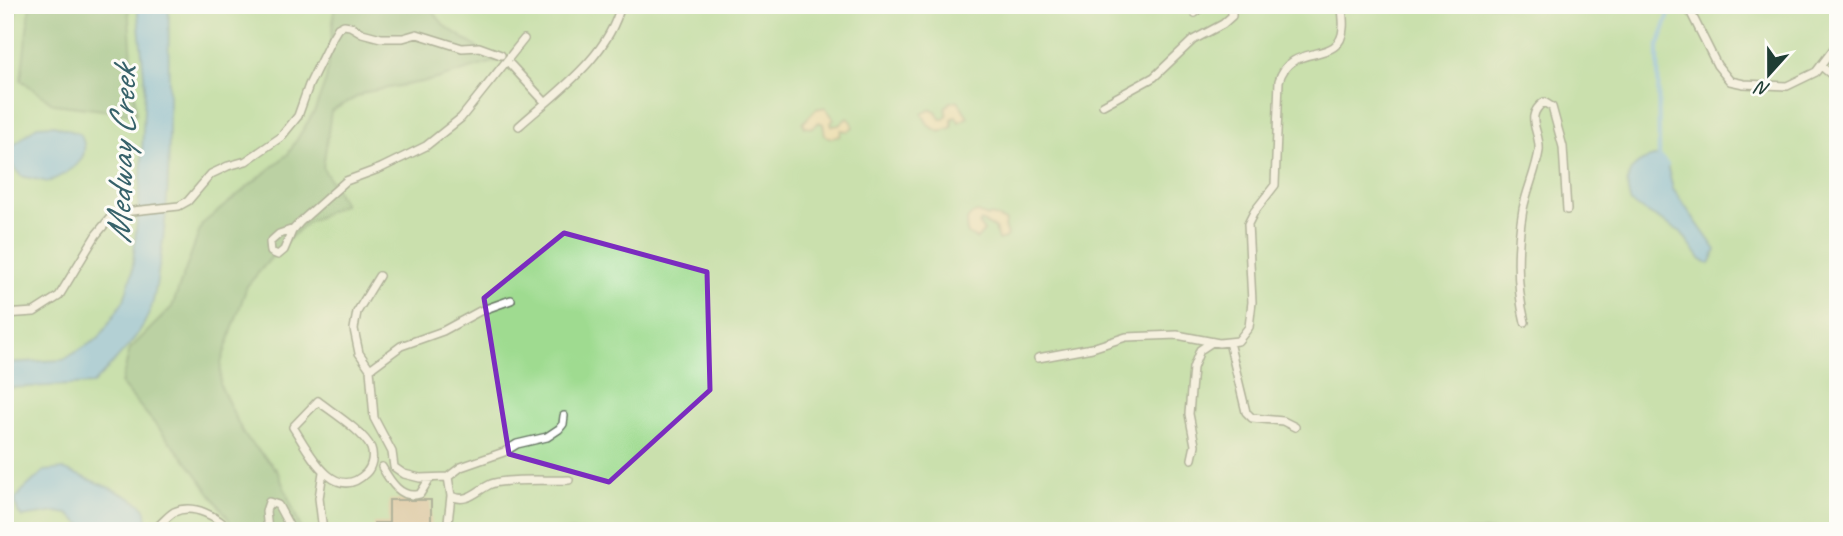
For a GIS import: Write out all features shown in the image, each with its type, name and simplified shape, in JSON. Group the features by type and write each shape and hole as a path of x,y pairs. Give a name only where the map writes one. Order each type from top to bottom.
{"lane":[{"path":"519,125 578,73 597,52 616,24 621,5"},
{"path":"1195,13 1203,5"},
{"path":"1103,105 1154,77 1193,40 1223,24 1232,16 1229,5"},
{"path":"1038,358 1092,348 1126,337 1177,335 1212,342 1238,341 1249,327 1252,302 1248,224 1275,185 1281,73 1292,60 1329,51 1339,42 1343,30 1342,5"},
{"path":"1678,5 1691,13 1717,65 1730,81 1787,86 1816,72 1838,43"},
{"path":"5,314 34,312 59,296 96,235 110,218 132,210 172,207 188,201 211,174 246,160 281,137 298,116 309,85 338,28 350,26 362,33 381,38 402,38 417,34 462,48 479,47 502,55"},
{"path":"294,229 346,181 426,146 461,118 524,39"},
{"path":"511,65 545,102"},
{"path":"1821,65 1838,80"},
{"path":"1525,322 1520,298 1520,250 1524,207 1535,172 1539,147 1533,116 1536,108 1544,102 1552,107 1563,147 1567,210"},
{"path":"379,276 357,312 354,329 359,353 370,369 373,418 392,453 394,467"},
{"path":"370,369 401,346 443,331 480,311 512,300"},
{"path":"1192,460 1195,453 1189,414 1193,368 1200,351 1212,342"},
{"path":"1229,342 1246,412 1251,418 1283,421 1295,427"},
{"path":"318,401 362,437 371,448 372,459 370,469 358,481 335,481 323,472 293,428 318,401"},
{"path":"382,467 394,467 404,474 420,478 448,477 461,467 504,452 517,444 547,437 559,429 564,416"},
{"path":"372,459 382,467 391,482 404,494 412,497 420,494 430,478"},
{"path":"323,472 318,498 323,531"},
{"path":"447,531 452,496 448,477"},
{"path":"452,496 467,498 492,484 569,480"},
{"path":"268,531 266,511 270,502 278,505 292,531"},
{"path":"152,531 175,512 191,509 220,519 231,531"}],"highlighted area":[{"path":"564,233 707,272 710,390 609,482 509,454 484,298"}],"green space":[{"path":"16,5 1838,5 1838,531 5,531 5,52 15,34"},
{"path":"30,5 128,5 136,114 54,104 21,80"},
{"path":"335,5 427,5 445,26 497,61 433,80 366,92 331,111 323,168 344,204 308,222 282,245 247,286 221,363 220,385 244,435 277,470 302,531 233,531 228,518 189,464 121,384 130,349 172,307 202,224 288,154 315,110 326,80"}],"sand":[{"path":"958,101 968,117 959,122 956,117 952,118 952,127 940,132 929,126 922,114 931,109 936,111 940,119 944,119 947,115 945,108 950,102"},
{"path":"825,107 834,119 832,126 839,125 847,118 853,127 848,131 841,130 840,136 832,138 825,136 823,124 819,122 813,128 805,127 803,123 816,109"},
{"path":"977,212 1006,221 1005,238 998,240 995,228 981,221 979,224 984,231 977,239 968,234 967,221"}],"water":[{"path":"137,5 169,5 167,197 160,261 151,308 134,339 93,384 5,388 5,363 63,360 99,338 124,300 132,274 141,177 145,85"},
{"path":"54,125 80,134 84,143 82,158 71,170 48,182 21,176 7,159 9,149 37,126"},
{"path":"1659,156 1667,165 1673,189 1716,250 1710,264 1701,260 1681,232 1631,203 1628,178 1631,171 1641,162"},
{"path":"63,469 141,504 146,511 147,520 136,529 90,531 68,514 56,512 22,517 15,500 23,490 44,471"}],"building":[{"path":"389,500 431,500 431,528 438,528 438,531 374,531 374,523 389,523"}],"waterway":[{"path":"1667,165 1659,156 1658,47 1672,5"}],"water label":[{"name":"Medway Creek","path":"120,155"}]}
